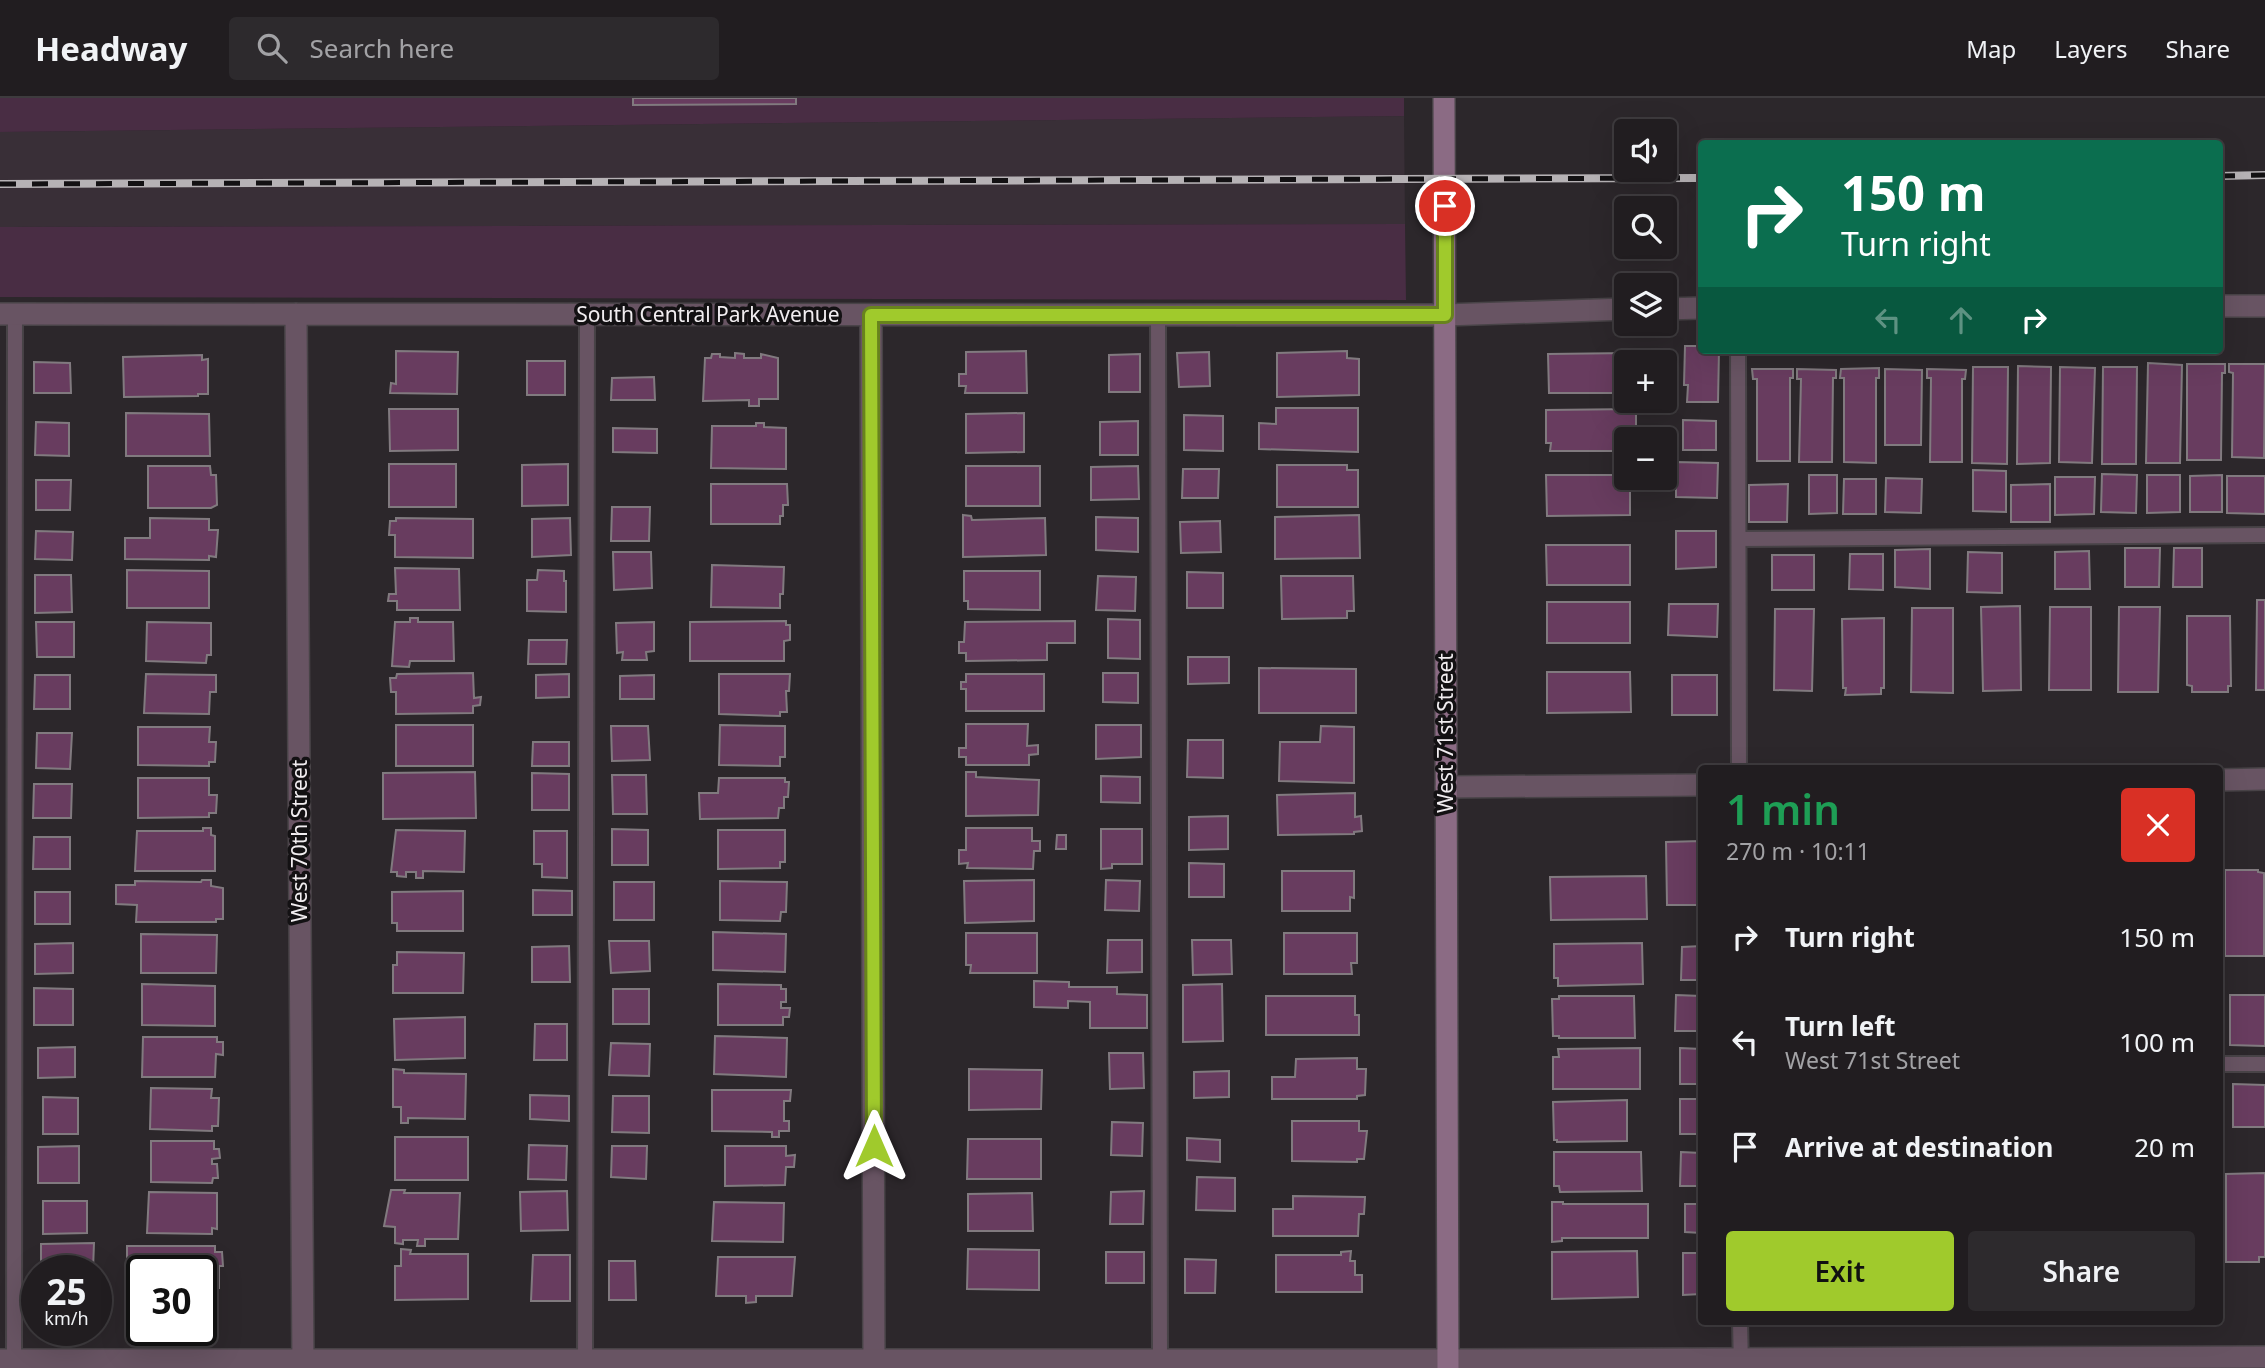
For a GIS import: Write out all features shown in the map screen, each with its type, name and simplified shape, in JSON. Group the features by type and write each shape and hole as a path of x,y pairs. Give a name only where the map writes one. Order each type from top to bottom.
{"main road":[{"name":"West 71st Street","path":"1444,98 1448,1364"}],"street":[{"path":"2223,306 2265,306"},
{"path":"1677,309 1698,308"},
{"name":"South Central Park Avenue","path":"8,314 1445,315 1614,309"},
{"name":"West 70th Street","path":"296,314 303,1364"},
{"path":"871,315 874,1364"},
{"path":"2223,780 2265,779"},
{"path":"1446,787 1698,785"},
{"path":"9,1362 1741,1364 2265,1357"}],"lane":[{"path":"8,314 9,1362"},
{"path":"585,1364 587,314"},
{"path":"1158,315 1160,1364"},
{"path":"1738,354 1740,765"},
{"path":"1739,539 2265,535"},
{"path":"2223,1064 2265,1064"},
{"path":"1740,1325 1741,1364"}],"shaded area":[{"path":"0,98 1404,98 1404,116 0,132"},
{"path":"1404,116 1405,224 0,227 0,132"},
{"path":"1405,224 1406,300 0,297 0,227"}],"building":[{"path":"633,98 796,98 796,104 633,105"},
{"path":"1685,346 1698,346 1698,354 1719,354 1718,402 1687,402 1688,385 1684,385"},
{"path":"396,351 458,352 457,394 390,393 391,383 396,384"},
{"path":"1026,351 1027,393 965,393 966,386 959,386 959,374 966,374 966,352"},
{"path":"1347,351 1347,358 1359,359 1359,395 1277,397 1277,353"},
{"path":"1209,352 1210,386 1179,387 1177,353"},
{"path":"735,353 744,354 744,358 761,358 761,354 778,358 778,399 759,399 759,406 749,406 749,400 703,401 705,358 720,354 720,357 735,358"},
{"path":"1614,353 1614,393 1549,393 1548,354"},
{"path":"1140,354 1140,392 1109,392 1109,355"},
{"path":"202,355 202,360 208,359 208,394 124,397 123,357"},
{"path":"527,361 565,361 565,395 527,395"},
{"path":"34,362 70,363 71,393 34,393"},
{"path":"2148,363 2182,365 2180,463 2146,463"},
{"path":"2187,364 2225,364 2225,373 2222,373 2221,460 2187,460"},
{"path":"2229,364 2265,364 2264,458 2232,457 2233,373 2229,372"},
{"path":"2018,366 2051,367 2050,463 2017,464"},
{"path":"1973,367 2008,367 2007,464 1972,463"},
{"path":"2060,367 2095,368 2092,463 2059,462"},
{"path":"2103,367 2137,367 2136,464 2102,464"},
{"path":"1879,368 1879,378 1876,378 1876,463 1844,462 1844,378 1840,378 1841,369"},
{"path":"1752,369 1793,369 1793,378 1790,378 1790,461 1757,461 1757,379 1753,379"},
{"path":"1797,369 1836,370 1836,378 1833,378 1832,462 1799,462 1801,379 1797,379"},
{"path":"1885,369 1922,370 1921,445 1885,445"},
{"path":"1927,369 1966,370 1965,379 1962,379 1962,462 1930,462 1931,378 1927,378"},
{"path":"654,377 655,400 611,400 612,378"},
{"path":"1276,408 1358,408 1358,452 1259,449 1259,423 1276,424"},
{"path":"389,409 458,409 458,450 390,451"},
{"path":"1614,409 1614,413 1636,413 1636,427 1614,427 1614,451 1550,451 1551,443 1546,443 1546,410"},
{"path":"126,413 209,414 210,456 126,456"},
{"path":"1024,413 1024,452 966,453 966,414"},
{"path":"1184,415 1223,416 1223,451 1184,450"},
{"path":"1683,420 1716,421 1716,450 1683,450"},
{"path":"1138,421 1138,455 1100,455 1100,422"},
{"path":"36,422 69,423 69,456 35,455"},
{"path":"756,423 764,423 764,427 786,428 786,469 711,468 712,426 756,426"},
{"path":"613,428 657,429 657,453 613,452"},
{"path":"1677,462 1718,463 1717,498 1676,497"},
{"path":"389,464 456,464 456,507 389,507"},
{"path":"568,464 568,505 522,506 522,465"},
{"path":"1277,465 1347,465 1347,470 1358,470 1358,507 1277,507"},
{"path":"148,466 210,466 211,475 216,475 217,505 211,508 148,508"},
{"path":"966,466 1040,466 1040,506 966,506"},
{"path":"1138,466 1139,499 1091,500 1091,467"},
{"path":"1183,469 1219,469 1218,498 1182,498"},
{"path":"1973,470 2006,471 2006,512 1973,511"},
{"path":"2102,474 2137,475 2136,513 2101,512"},
{"path":"1546,475 1614,475 1614,490 1630,490 1630,515 1547,516"},
{"path":"1809,475 1837,475 1837,513 1809,514"},
{"path":"2147,475 2180,475 2180,512 2147,513"},
{"path":"2222,475 2222,512 2190,512 2190,476"},
{"path":"2227,476 2265,476 2265,514 2227,513"},
{"path":"2055,477 2095,477 2094,514 2055,515"},
{"path":"1886,478 1922,479 1921,513 1885,512"},
{"path":"1844,479 1876,479 1876,514 1843,514"},
{"path":"36,480 71,480 70,510 36,510"},
{"path":"711,484 787,484 788,505 783,505 780,524 711,524"},
{"path":"1788,484 1787,522 1749,522 1749,485"},
{"path":"2050,484 2050,522 2011,522 2011,485"},
{"path":"612,507 650,507 649,541 611,541"},
{"path":"963,515 971,516 972,520 1045,518 1046,555 963,557"},
{"path":"1359,515 1360,558 1275,559 1275,517"},
{"path":"1096,517 1138,518 1138,552 1096,550"},
{"path":"150,518 209,519 209,530 218,530 216,557 209,556 209,560 125,559 125,538 150,538"},
{"path":"396,518 473,519 473,558 395,557 395,535 389,535 390,521 396,521"},
{"path":"570,518 571,555 532,557 532,519"},
{"path":"1220,521 1221,552 1181,553 1180,522"},
{"path":"36,531 73,532 72,560 35,559"},
{"path":"1676,531 1716,531 1716,567 1676,569"},
{"path":"1546,545 1630,545 1630,585 1547,585"},
{"path":"2125,548 2160,548 2159,587 2125,587"},
{"path":"2174,548 2202,548 2202,587 2173,587"},
{"path":"1930,549 1930,589 1895,587 1895,550"},
{"path":"2089,551 2090,589 2055,589 2055,552"},
{"path":"613,552 651,552 652,588 614,590"},
{"path":"1968,552 2002,553 2002,593 1967,592"},
{"path":"1850,554 1883,554 1883,590 1849,589"},
{"path":"1772,555 1814,555 1814,590 1772,590"},
{"path":"712,565 784,567 780,608 711,607"},
{"path":"395,568 459,569 460,610 397,610 397,601 388,601 389,594 396,594"},
{"path":"127,570 209,571 209,608 127,608"},
{"path":"538,570 564,571 566,612 527,611 527,580 537,580"},
{"path":"964,571 1040,571 1040,610 968,609 968,601 964,601"},
{"path":"1187,572 1223,573 1223,608 1187,608"},
{"path":"35,575 71,575 72,612 35,613"},
{"path":"1098,576 1136,577 1135,611 1096,610"},
{"path":"1281,576 1353,576 1354,611 1347,611 1347,618 1282,619"},
{"path":"2257,600 2265,600 2265,690 2256,690"},
{"path":"1547,602 1630,602 1630,643 1547,643"},
{"path":"1669,604 1718,604 1717,637 1668,635"},
{"path":"2020,606 2021,690 1983,691 1981,607"},
{"path":"2050,607 2091,607 2091,690 2049,690"},
{"path":"2119,607 2160,607 2158,692 2118,692"},
{"path":"1912,608 1953,608 1953,693 1911,692"},
{"path":"1775,609 1814,609 1812,691 1774,690"},
{"path":"2187,616 2230,616 2231,686 2228,686 2228,692 2192,692 2192,686 2187,685"},
{"path":"410,618 418,618 418,622 453,622 454,661 410,661 409,667 392,666 395,622 410,622"},
{"path":"1884,618 1884,688 1881,688 1881,694 1845,695 1842,619"},
{"path":"1108,619 1140,620 1140,659 1108,658"},
{"path":"786,621 786,625 790,625 790,640 784,641 784,661 690,661 690,622"},
{"path":"1075,621 1075,643 1047,643 1047,660 966,661 966,653 959,653 959,642 964,642 965,622"},
{"path":"36,622 74,622 74,657 37,657"},
{"path":"147,622 211,623 211,655 207,655 206,663 146,661"},
{"path":"654,622 654,651 646,652 647,660 622,660 623,652 617,653 616,623"},
{"path":"529,640 567,640 566,664 528,664"},
{"path":"1188,657 1229,657 1229,683 1188,684"},
{"path":"1259,668 1356,669 1356,713 1259,713"},
{"path":"1547,672 1630,672 1631,712 1547,713"},
{"path":"473,673 474,698 481,697 480,705 473,706 473,713 396,714 396,692 391,692 390,678 396,678 397,674"},
{"path":"1103,673 1138,673 1138,703 1103,702"},
{"path":"146,674 216,675 216,692 210,692 209,714 144,713"},
{"path":"569,674 569,697 536,698 536,675"},
{"path":"719,674 790,674 789,691 786,691 787,712 780,712 780,716 719,714"},
{"path":"966,674 1044,674 1044,711 966,711 966,689 961,689 961,682 966,682"},
{"path":"35,675 70,675 70,709 34,709"},
{"path":"654,675 654,699 620,699 620,676"},
{"path":"1672,675 1717,675 1717,715 1672,715"},
{"path":"966,724 1028,724 1027,746 1038,745 1038,754 1029,755 1029,765 966,765 966,757 959,757 959,748 966,748"},
{"path":"396,725 473,725 473,766 396,766"},
{"path":"720,725 785,726 785,757 780,757 780,766 719,765"},
{"path":"1096,725 1141,725 1141,757 1096,759"},
{"path":"611,726 648,726 650,760 612,761"},
{"path":"1321,726 1354,727 1354,783 1279,781 1280,742 1320,742"},
{"path":"138,727 210,727 209,742 216,742 215,762 209,762 209,766 138,765"},
{"path":"37,733 72,733 70,769 36,768"},
{"path":"1188,740 1223,740 1223,778 1187,777"},
{"path":"533,742 569,742 569,766 532,766"},
{"path":"475,772 476,818 383,819 383,773"},
{"path":"966,772 976,772 976,777 1039,780 1038,815 966,816"},
{"path":"532,773 569,774 569,810 532,810"},
{"path":"612,775 646,775 647,814 613,814"},
{"path":"1101,776 1140,777 1140,803 1101,802"},
{"path":"138,778 209,778 209,795 217,795 216,813 209,813 209,817 138,818"},
{"path":"719,778 785,778 785,782 789,782 784,808 779,808 778,818 700,819 699,793 718,793"},
{"path":"34,784 72,784 71,818 33,818"},
{"path":"1355,793 1355,817 1361,816 1362,831 1354,834 1278,835 1277,795"},
{"path":"1228,816 1228,849 1189,850 1189,817"},
{"path":"203,828 211,828 211,835 215,836 215,871 135,871 137,831 203,831"},
{"path":"966,828 1032,828 1032,841 1040,841 1040,851 1034,851 1033,869 967,868 968,863 959,864 959,850 966,850"},
{"path":"612,829 648,830 648,865 612,865"},
{"path":"1101,829 1142,829 1142,864 1112,864 1112,868 1101,869"},
{"path":"396,830 465,831 464,872 423,871 423,878 416,878 416,872 406,872 406,877 397,876 397,872 391,872"},
{"path":"718,830 785,830 785,862 780,862 780,868 718,869"},
{"path":"534,831 567,831 567,878 542,877 542,864 534,864"},
{"path":"1057,835 1066,835 1066,849 1056,849"},
{"path":"34,837 70,837 70,869 33,869"},
{"path":"1698,841 1698,905 1667,905 1666,842"},
{"path":"1189,863 1224,864 1224,897 1189,897"},
{"path":"2225,870 2258,870 2264,873 2264,956 2225,956"},
{"path":"1282,871 1354,871 1354,898 1350,897 1350,911 1282,911"},
{"path":"1646,876 1647,919 1551,920 1550,877"},
{"path":"211,880 211,886 223,888 223,919 216,919 216,922 136,922 137,905 116,904 116,885 135,885 135,881"},
{"path":"1034,880 1034,921 965,923 964,881"},
{"path":"1106,880 1140,881 1139,911 1105,910"},
{"path":"720,881 787,882 786,912 781,912 780,921 720,920"},
{"path":"614,882 654,882 654,920 614,920"},
{"path":"533,890 572,891 572,915 533,915"},
{"path":"463,891 463,931 397,931 397,923 392,923 392,892"},
{"path":"35,892 70,892 70,924 35,924"},
{"path":"713,932 786,934 785,972 713,970"},
{"path":"966,933 1037,933 1037,973 970,973 971,965 966,965"},
{"path":"1284,933 1357,933 1357,963 1351,963 1352,974 1284,974"},
{"path":"141,934 217,935 216,973 141,973"},
{"path":"1108,940 1142,940 1142,972 1107,973"},
{"path":"1192,940 1231,940 1232,974 1193,975"},
{"path":"609,941 649,941 650,971 611,973"},
{"path":"73,943 73,973 35,974 35,944"},
{"path":"1642,943 1643,984 1558,986 1558,978 1554,978 1554,944"},
{"path":"569,946 570,982 532,982 532,947"},
{"path":"1698,946 1698,980 1681,980 1682,947"},
{"path":"397,952 464,953 463,993 393,993 393,965 397,965"},
{"path":"1034,981 1069,982 1069,987 1117,987 1117,994 1147,995 1147,1028 1090,1028 1090,1002 1068,1001 1068,1008 1034,1007"},
{"path":"142,984 215,986 215,1026 142,1025"},
{"path":"718,984 781,985 781,989 786,989 786,1002 781,1002 781,1008 790,1008 789,1017 783,1017 783,1025 718,1025"},
{"path":"1222,984 1223,1041 1183,1042 1183,985"},
{"path":"34,988 73,989 73,1025 34,1025"},
{"path":"613,989 649,989 649,1024 613,1024"},
{"path":"1676,995 1698,996 1698,1031 1675,1031"},
{"path":"2230,995 2265,995 2265,1046 2230,1045"},
{"path":"1266,996 1355,996 1359,1035 1266,1035"},
{"path":"1559,996 1634,996 1635,1038 1553,1036 1552,999 1559,999"},
{"path":"465,1017 465,1058 395,1060 394,1019"},
{"path":"535,1024 567,1024 567,1060 534,1060"},
{"path":"715,1036 787,1038 786,1077 714,1074"},
{"path":"143,1037 217,1037 217,1042 223,1042 223,1055 216,1054 215,1077 142,1077"},
{"path":"611,1043 650,1044 649,1076 609,1075"},
{"path":"75,1047 75,1077 38,1078 38,1048"},
{"path":"1640,1048 1640,1089 1553,1089 1553,1057 1559,1057 1558,1049"},
{"path":"1680,1048 1698,1049 1698,1084 1680,1084"},
{"path":"1109,1053 1143,1053 1144,1088 1110,1089"},
{"path":"1357,1058 1357,1069 1366,1069 1365,1095 1357,1096 1357,1099 1272,1099 1272,1077 1295,1077 1296,1059"},
{"path":"393,1069 404,1070 404,1073 466,1074 465,1119 408,1118 408,1123 401,1123 401,1107 393,1107"},
{"path":"969,1069 1042,1070 1041,1109 969,1110"},
{"path":"1229,1071 1229,1097 1194,1098 1194,1072"},
{"path":"2233,1084 2265,1085 2265,1127 2233,1127"},
{"path":"151,1088 212,1089 211,1098 219,1098 218,1126 212,1126 212,1131 150,1129"},
{"path":"712,1090 791,1090 790,1101 784,1101 784,1121 789,1121 789,1131 779,1131 779,1137 772,1137 772,1132 712,1131"},
{"path":"530,1095 569,1096 569,1121 530,1119"},
{"path":"613,1096 649,1096 649,1133 612,1132"},
{"path":"43,1097 78,1098 78,1134 43,1134"},
{"path":"1680,1099 1698,1099 1698,1134 1680,1134"},
{"path":"1627,1100 1627,1141 1554,1140 1553,1102"},
{"path":"1292,1121 1359,1121 1359,1131 1367,1131 1364,1159 1357,1159 1357,1162 1292,1161"},
{"path":"1112,1122 1143,1123 1142,1156 1111,1155"},
{"path":"395,1137 468,1137 468,1180 395,1180"},
{"path":"1187,1138 1220,1140 1220,1162 1187,1160"},
{"path":"968,1139 1041,1139 1041,1179 967,1179"},
{"path":"151,1141 214,1141 214,1149 219,1149 220,1158 212,1159 212,1164 217,1164 218,1178 213,1178 212,1183 151,1182"},
{"path":"529,1145 567,1146 566,1180 528,1179"},
{"path":"79,1146 79,1183 38,1183 38,1147"},
{"path":"612,1146 647,1146 646,1179 611,1177"},
{"path":"725,1146 786,1146 786,1156 795,1155 794,1167 786,1167 785,1185 725,1186"},
{"path":"1554,1152 1641,1152 1642,1191 1560,1192 1559,1186 1554,1186"},
{"path":"1681,1152 1698,1153 1698,1186 1680,1186"},
{"path":"2265,1173 2265,1257 2259,1257 2259,1262 2226,1262 2226,1174"},
{"path":"1197,1177 1235,1178 1235,1211 1196,1210"},
{"path":"391,1190 405,1190 404,1193 460,1193 458,1239 425,1239 425,1246 417,1246 418,1240 395,1243 395,1227 384,1226"},
{"path":"567,1191 568,1230 521,1231 520,1192"},
{"path":"1144,1191 1143,1224 1110,1224 1111,1192"},
{"path":"149,1192 217,1193 217,1229 212,1228 212,1234 147,1233"},
{"path":"1032,1193 1033,1231 968,1231 968,1194"},
{"path":"1293,1196 1365,1197 1364,1214 1359,1214 1358,1236 1273,1236 1273,1209 1293,1209"},
{"path":"43,1201 87,1201 87,1233 43,1234"},
{"path":"714,1202 784,1203 783,1242 712,1241"},
{"path":"1552,1202 1648,1204 1648,1238 1562,1238 1562,1241 1552,1242"},
{"path":"1685,1204 1698,1204 1698,1233 1685,1232"},
{"path":"94,1243 94,1255 41,1255 41,1244"},
{"path":"127,1246 215,1246 215,1252 222,1252 223,1266 219,1266 219,1288 217,1255 127,1255"},
{"path":"401,1249 411,1250 410,1254 468,1254 468,1299 395,1300 395,1266 401,1266"},
{"path":"968,1249 1039,1250 1039,1290 967,1289"},
{"path":"1351,1251 1350,1261 1355,1261 1355,1275 1362,1275 1362,1292 1276,1292 1276,1255 1341,1255 1341,1252"},
{"path":"1637,1251 1638,1297 1552,1299 1552,1252"},
{"path":"1106,1252 1144,1252 1144,1283 1106,1283"},
{"path":"1683,1253 1698,1253 1698,1294 1683,1295"},
{"path":"533,1255 570,1255 570,1301 531,1301"},
{"path":"718,1257 795,1257 792,1296 756,1296 756,1302 746,1303 746,1296 716,1296"},
{"path":"1185,1259 1216,1260 1215,1293 1185,1293"},
{"path":"609,1261 635,1261 636,1300 609,1300"}],"railway":[{"path":"2223,176 2265,175"},
{"path":"0,184 1698,178"}],"route":[{"path":"874,1146 871,315 1445,315 1445,206"}]}
